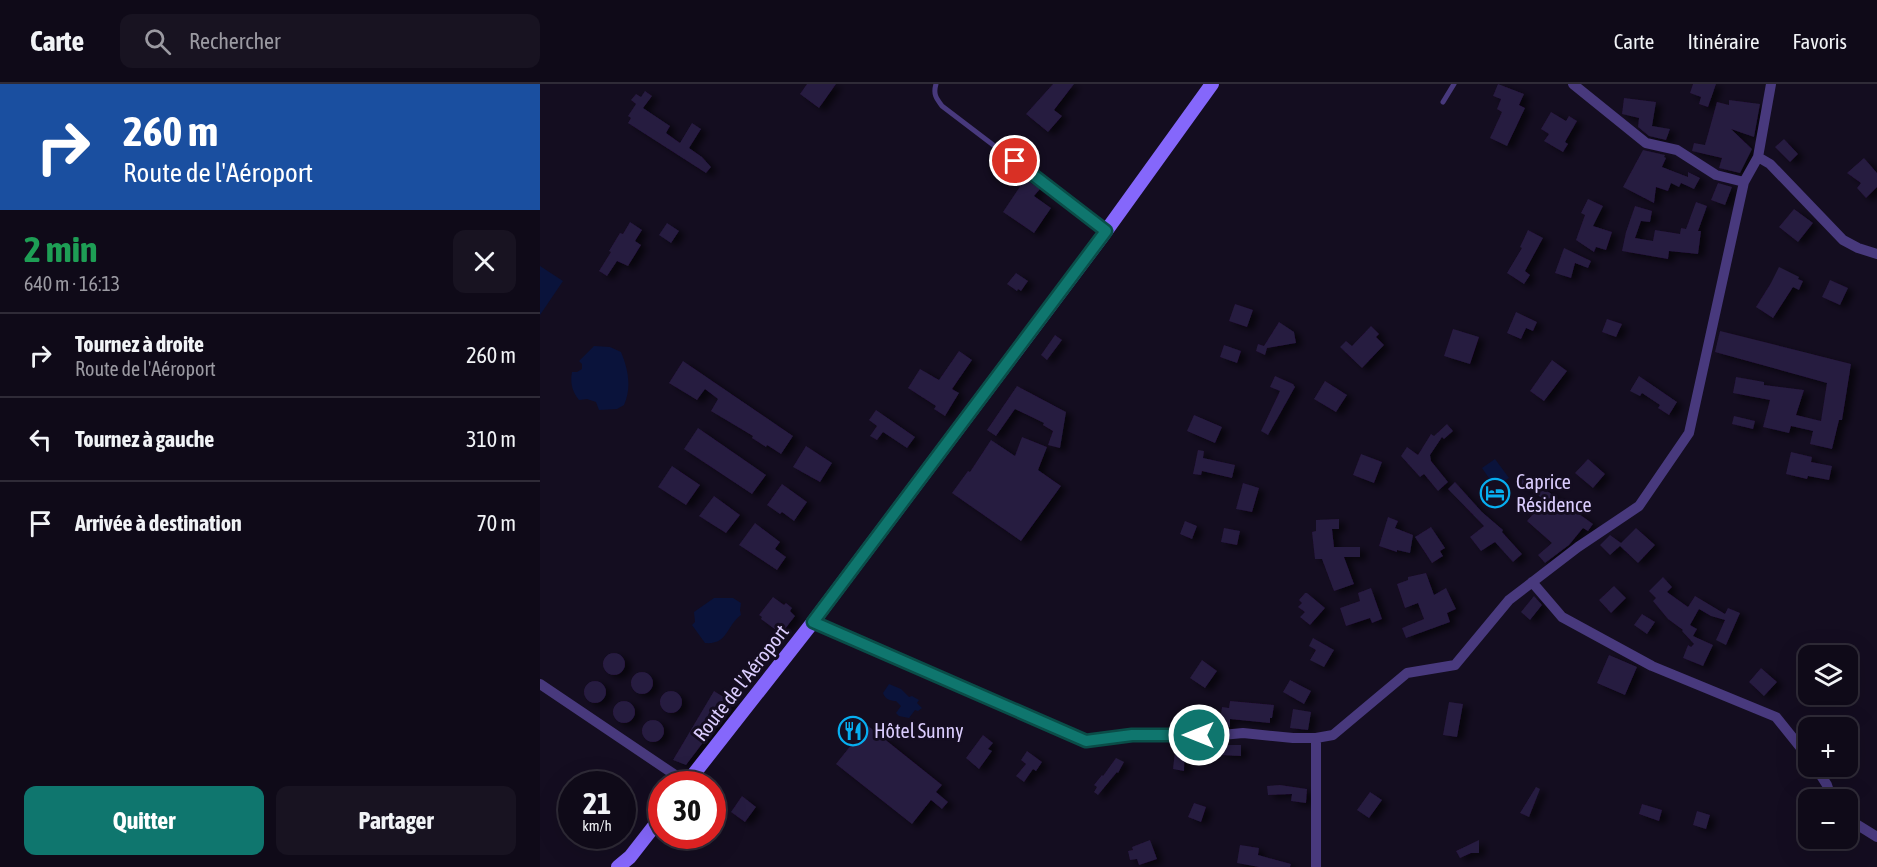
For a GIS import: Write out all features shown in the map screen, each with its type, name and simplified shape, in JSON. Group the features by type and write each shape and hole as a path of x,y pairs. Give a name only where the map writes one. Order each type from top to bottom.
{"main road":[{"name":"Route de l'Aéroport","path":"697,771 813,622 1106,231 1212,84"},
{"path":"618,867 630,857 648,834"}],"street":[{"path":"1573,84 1646,143 1677,150 1716,175 1744,182"},
{"path":"813,622 1086,741 1132,735 1243,733 1316,738 1333,735 1407,673 1455,665 1509,600 1578,547 1639,506 1689,433 1744,182 1758,157 1771,84"},
{"path":"1758,157 1770,164 1786,179 1843,240 1877,254"},
{"path":"1532,582 1562,617 1652,666 1776,717 1798,744"},
{"path":"540,684 668,771"},
{"path":"1316,738 1316,867"},
{"path":"1858,825 1877,837"}],"lane":[{"path":"936,84 935,98 942,106 1106,231"},
{"path":"1443,102 1454,84"}],"shaded area":[{"path":"540,266 563,281 540,315"},
{"path":"594,346 610,347 621,352 627,371 628,392 624,405 617,409 599,410 596,402 587,399 579,400 573,390 572,372 582,369 579,361"},
{"path":"1495,459 1509,478 1495,487 1482,468"},
{"path":"714,598 733,598 741,603 741,615 723,638 713,643 705,643 692,625 695,622 694,612"},
{"path":"889,684 901,689 909,697 912,696 919,700 917,703 922,708 915,710 909,718 899,716 896,713 901,706 896,701 886,698 883,693"}],"building":[{"path":"807,84 836,84 819,108 800,94"},
{"path":"1053,84 1074,84 1054,110 1062,116 1048,132 1026,114"},
{"path":"1498,84 1524,94 1519,105 1525,108 1507,146 1490,138 1502,112 1497,109 1501,99 1493,96"},
{"path":"1693,84 1716,84 1708,107 1699,104 1701,97 1690,93"},
{"path":"645,91 652,96 643,108 670,126 666,133 680,143 692,123 701,129 689,148 711,167 706,173 628,123 631,118 628,116 636,104 631,100 636,94 641,97"},
{"path":"1624,98 1656,102 1652,126 1670,129 1666,140 1649,136 1638,127 1639,118 1622,114"},
{"path":"1729,100 1760,104 1754,137 1731,129 1752,149 1740,173 1719,168 1722,158 1692,151 1694,143 1705,145 1717,102 1729,105"},
{"path":"1551,112 1566,121 1569,116 1577,121 1565,142 1568,144 1563,152 1544,141 1549,134 1541,129"},
{"path":"1784,139 1798,154 1790,162 1775,147"},
{"path":"1643,150 1665,155 1662,167 1688,177 1688,172 1700,178 1694,189 1681,183 1679,187 1671,183 1668,191 1656,187 1654,203 1623,187"},
{"path":"1864,158 1877,173 1877,187 1866,198 1857,188 1861,183 1847,173"},
{"path":"1025,179 1040,189 1034,196 1051,208 1034,233 1003,212"},
{"path":"1718,183 1732,187 1725,205 1711,200"},
{"path":"1588,199 1603,206 1593,226 1612,232 1606,250 1596,247 1594,252 1576,240 1585,215 1581,213"},
{"path":"1696,202 1707,206 1698,231 1701,231 1698,254 1669,251 1668,259 1622,251 1635,206 1652,211 1650,222 1641,221 1635,238 1653,241 1655,230 1680,234 1681,228 1686,229"},
{"path":"1794,209 1813,223 1798,242 1779,227"},
{"path":"630,222 642,230 635,241 641,245 628,266 617,261 607,276 599,271 620,233 623,234"},
{"path":"667,223 679,231 671,243 659,235"},
{"path":"1528,230 1543,238 1525,271 1530,275 1524,284 1507,273 1522,248 1520,247"},
{"path":"1564,248 1591,261 1588,268 1575,263 1571,278 1555,273"},
{"path":"1779,267 1803,281 1799,290 1793,287 1773,318 1756,307"},
{"path":"1016,273 1028,281 1021,291 1007,284"},
{"path":"1830,280 1848,288 1840,305 1822,297"},
{"path":"1235,304 1253,310 1247,327 1229,321"},
{"path":"1516,312 1537,322 1533,331 1526,328 1521,339 1507,333"},
{"path":"1607,319 1622,324 1616,337 1602,332"},
{"path":"1279,322 1294,332 1296,343 1267,348 1265,355 1256,351 1258,344 1264,346"},
{"path":"1371,326 1379,334 1376,337 1384,345 1362,368 1340,347 1346,341 1352,346"},
{"path":"1453,329 1479,337 1470,364 1444,356"},
{"path":"1720,331 1851,364 1842,420 1839,420 1832,449 1810,444 1813,431 1791,426 1789,433 1763,427 1770,400 1733,393 1736,377 1764,382 1764,385 1804,390 1796,415 1821,421 1827,383 1715,352"},
{"path":"1055,335 1062,340 1047,360 1041,355"},
{"path":"1224,345 1241,351 1237,363 1220,357"},
{"path":"959,351 972,360 952,389 959,393 945,416 934,409 936,406 908,388 920,369 939,380"},
{"path":"1552,360 1567,371 1544,401 1530,391"},
{"path":"683,361 793,436 781,454 767,445 766,447 752,438 753,436 711,411 718,399 705,389 697,400 669,383"},
{"path":"1275,376 1295,387 1268,435 1261,431 1280,391 1270,387"},
{"path":"1639,376 1677,402 1669,415 1658,408 1660,405 1642,393 1640,396 1630,391"},
{"path":"1325,381 1347,395 1336,412 1314,399"},
{"path":"1017,386 1066,412 1060,448 1048,445 1053,431 1043,425 1044,423 1015,409 996,436 987,430"},
{"path":"876,410 915,437 907,448 883,432 877,440 870,436 877,426 869,420"},
{"path":"1194,415 1222,427 1215,443 1187,431"},
{"path":"1734,416 1755,421 1753,429 1732,424"},
{"path":"1447,424 1453,431 1444,439 1442,437 1430,455 1431,461 1448,482 1438,491 1424,474 1420,477 1401,456 1407,447 1418,455 1431,434 1434,436"},
{"path":"698,428 766,475 752,494 684,449"},
{"path":"1022,437 1047,447 1038,470 1061,486 1021,541 952,493 968,471 970,472 991,440 1015,456"},
{"path":"806,446 832,463 820,482 793,467"},
{"path":"1198,450 1204,451 1203,458 1235,465 1232,478 1202,471 1201,475 1193,474"},
{"path":"1791,452 1812,457 1811,462 1832,466 1829,480 1808,476 1807,479 1786,474"},
{"path":"1361,454 1382,462 1374,483 1353,475"},
{"path":"1588,459 1605,474 1593,488 1575,473"},
{"path":"672,466 700,485 686,505 658,487"},
{"path":"1525,475 1593,524 1588,531 1583,528 1569,545 1545,563 1538,555 1552,543 1527,521 1545,500 1520,483"},
{"path":"1455,482 1482,512 1503,530 1502,532 1522,554 1513,562 1495,542 1481,551 1470,537 1484,526 1448,489"},
{"path":"1243,483 1259,488 1252,512 1236,509"},
{"path":"782,484 807,502 794,521 767,505"},
{"path":"714,496 740,515 726,533 699,516"},
{"path":"1388,517 1398,521 1395,528 1413,535 1410,553 1397,550 1397,552 1379,546"},
{"path":"1339,519 1339,529 1332,529 1334,547 1360,547 1360,557 1344,557 1354,584 1334,591 1322,559 1315,559 1312,532 1316,531 1316,520"},
{"path":"1185,521 1197,526 1192,539 1180,534"},
{"path":"755,523 780,542 775,549 786,557 777,570 739,545"},
{"path":"1431,527 1445,548 1440,551 1443,556 1432,563 1415,537"},
{"path":"1224,528 1240,531 1237,545 1221,542"},
{"path":"1636,528 1655,545 1638,563 1620,546 1610,555 1600,545 1610,535 1621,543"},
{"path":"1426,573 1434,595 1446,588 1456,609 1447,613 1450,622 1406,638 1402,628 1424,619 1418,603 1405,608 1397,584 1408,580 1408,577"},
{"path":"1663,577 1672,587 1667,592 1688,607 1695,596 1725,614 1728,608 1740,613 1726,645 1716,640 1725,620 1699,609 1690,625 1697,629 1693,636 1713,645 1703,666 1683,658 1688,645 1691,647 1694,644 1653,601 1656,598 1649,591"},
{"path":"1614,586 1626,598 1611,613 1599,600"},
{"path":"1371,588 1382,619 1372,623 1370,618 1346,626 1340,608 1360,601 1358,593"},
{"path":"1305,593 1325,608 1310,625 1300,617 1305,612 1298,607 1302,603 1299,600"},
{"path":"1534,596 1542,605 1530,620 1521,612"},
{"path":"773,597 792,608 790,611 795,616 785,629 780,626 776,630 759,615"},
{"path":"1642,614 1655,622 1647,634 1634,625"},
{"path":"1313,638 1334,650 1324,667 1310,660 1316,650 1309,646"},
{"path":"614,653 622,656 625,664 622,672 614,675 606,672 603,664 606,656"},
{"path":"1609,655 1637,667 1625,695 1597,683"},
{"path":"1202,660 1217,671 1205,688 1190,678"},
{"path":"1761,668 1777,682 1764,696 1749,682"},
{"path":"642,672 650,675 653,683 650,691 642,694 634,691 631,683 634,675"},
{"path":"1290,680 1311,691 1304,704 1283,692"},
{"path":"595,681 603,684 606,692 603,700 595,703 587,700 584,692 587,684"},
{"path":"671,691 679,694 682,702 679,710 671,713 663,710 660,702 663,694"},
{"path":"714,691 733,703 686,765 673,760"},
{"path":"624,701 632,704 635,712 632,720 624,723 616,720 613,712 616,704"},
{"path":"1230,701 1274,705 1270,723 1230,719 1230,727 1204,725 1206,712 1221,714 1222,707 1229,708"},
{"path":"1449,702 1463,704 1457,737 1443,735"},
{"path":"1293,709 1311,712 1308,730 1290,728"},
{"path":"653,720 661,723 664,731 661,739 653,742 645,739 642,731 645,723"},
{"path":"867,725 942,785 936,792 948,802 942,809 931,800 912,824 836,764"},
{"path":"983,735 993,743 988,749 992,751 979,769 966,758"},
{"path":"1176,742 1185,742 1184,771 1173,769"},
{"path":"1221,745 1241,745 1241,756 1221,755"},
{"path":"1027,751 1042,762 1036,771 1033,769 1024,782 1016,776 1026,764 1021,760"},
{"path":"1116,758 1124,762 1118,773 1098,795 1094,792 1097,787 1094,785"},
{"path":"1280,785 1307,789 1306,803 1291,801 1292,794 1268,795 1267,786"},
{"path":"1536,787 1540,789 1529,817 1520,813"},
{"path":"1370,792 1382,800 1369,818 1357,810"},
{"path":"742,796 756,807 745,822 731,812"},
{"path":"1194,803 1206,807 1201,822 1188,817"},
{"path":"1642,804 1662,810 1659,821 1639,814"},
{"path":"1697,811 1710,815 1706,829 1693,825"},
{"path":"1150,840 1157,859 1139,865 1137,859 1130,860 1128,851 1133,850 1132,847"},
{"path":"1479,840 1479,853 1471,853 1460,858 1456,851"},
{"path":"1240,845 1259,848 1258,855 1291,864 1290,867 1259,867 1237,863"}],"place":[{"name":"Caprice Résidence","path":"1495,493"},
{"name":"Hôtel Sunny","path":"853,731"}],"route":[{"path":"1015,161 1106,231 813,622 1086,741 1132,735 1199,735"}]}
